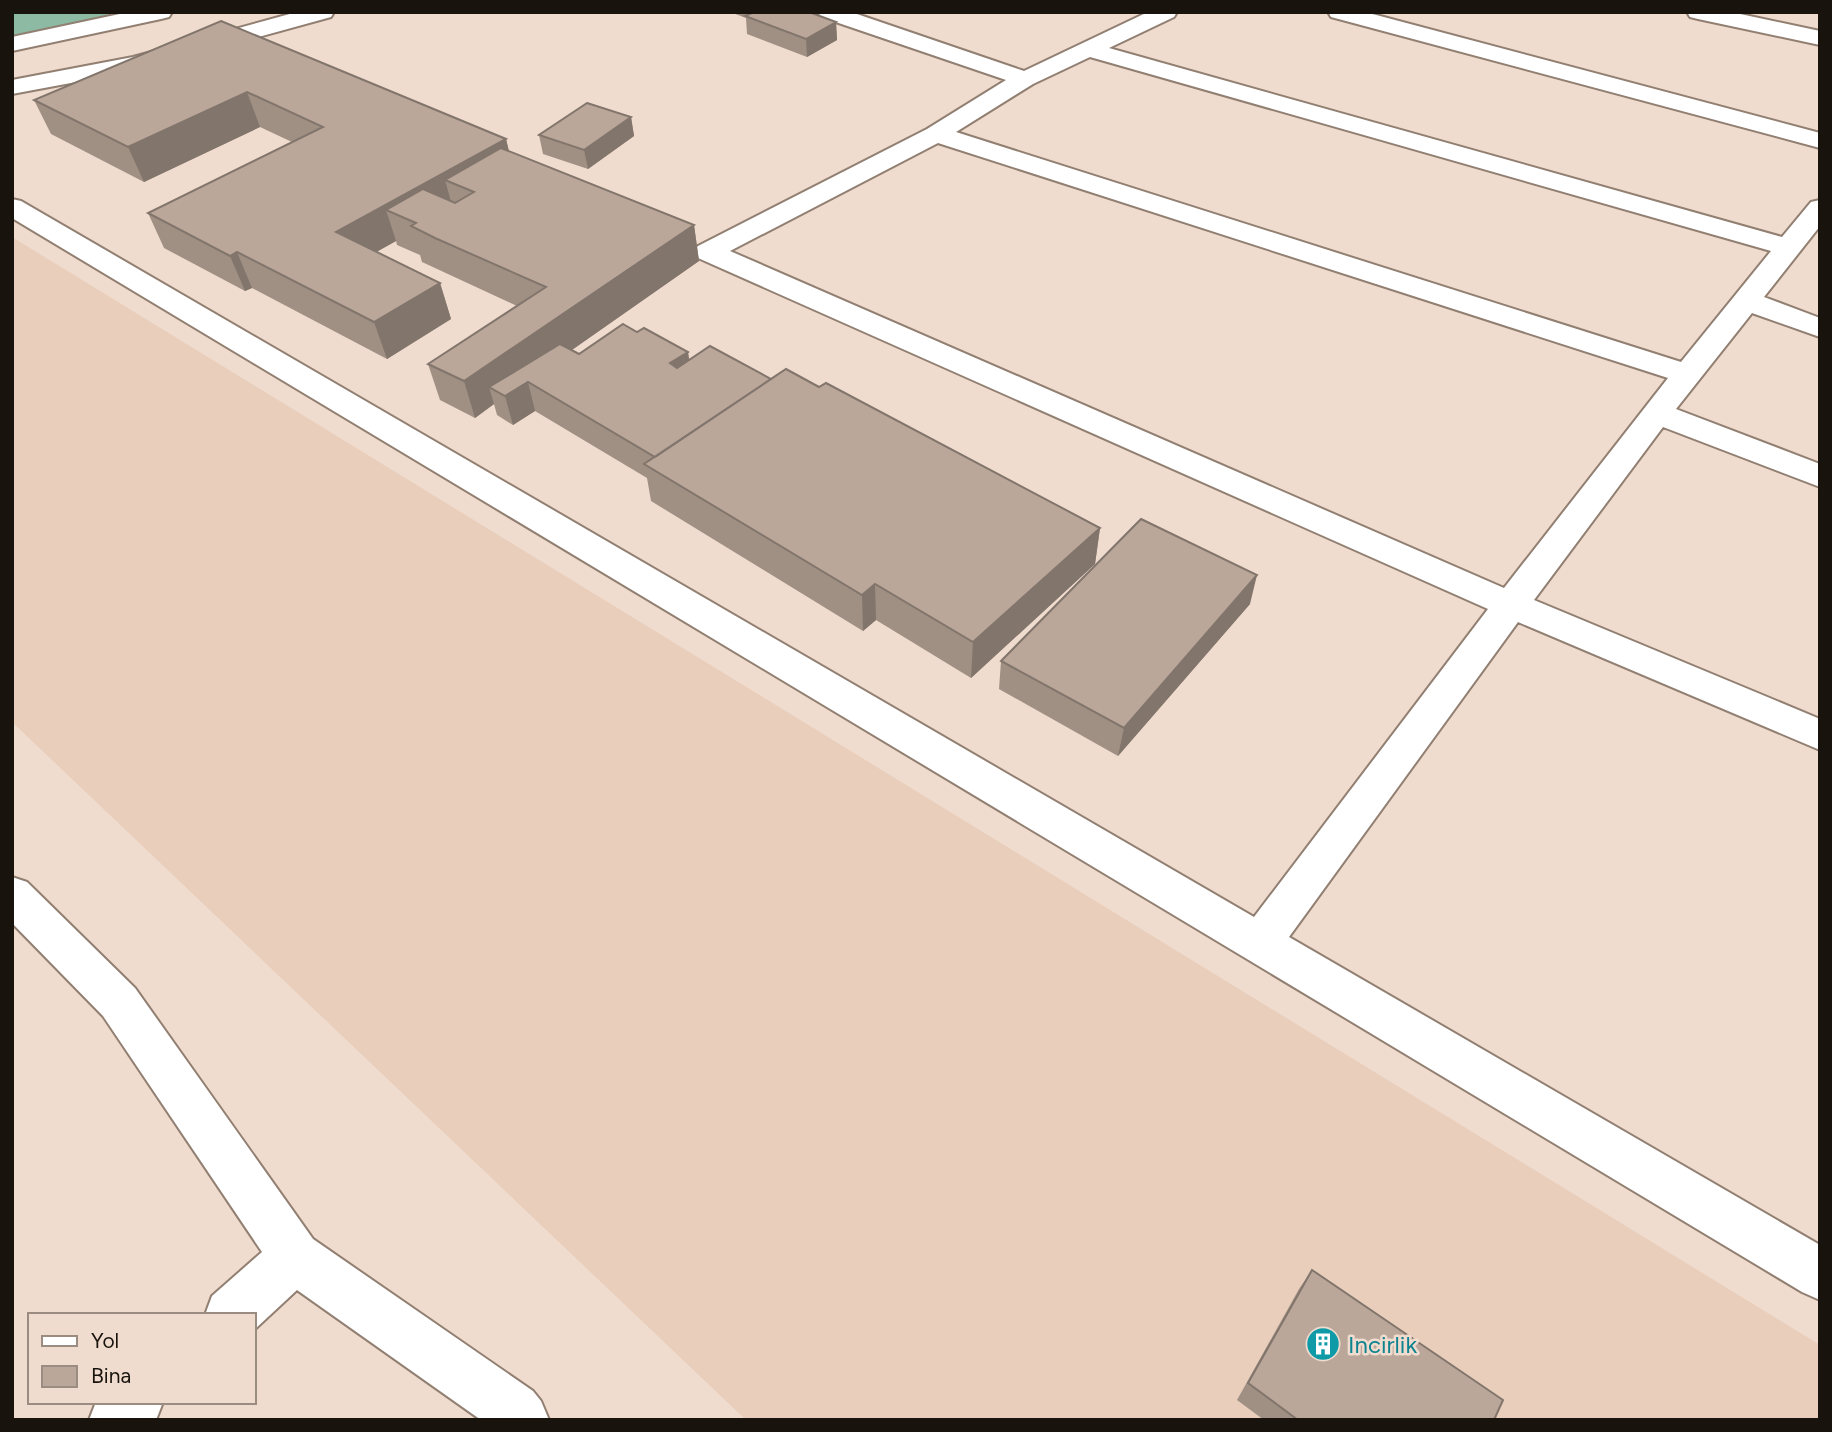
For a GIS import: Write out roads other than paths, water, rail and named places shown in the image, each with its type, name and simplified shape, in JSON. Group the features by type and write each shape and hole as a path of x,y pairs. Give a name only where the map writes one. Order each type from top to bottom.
{"street":[{"path":"12,44 161,12"},
{"path":"12,74 126,50 271,12"},
{"path":"12,87 135,64 323,12"},
{"path":"1166,12 1091,50 1025,79 936,134 708,251 1511,605 1820,735"},
{"path":"1339,12 1820,142"},
{"path":"1698,12 1820,38"},
{"path":"834,13 1025,79"},
{"path":"1091,50 1787,247"},
{"path":"936,134 1687,374"},
{"path":"12,207 1820,1274"},
{"path":"1260,943 1656,413 1820,208"},
{"path":"1745,300 1820,328"},
{"path":"1656,413 1820,476"},
{"path":"12,895 119,1002 295,1257 514,1410 522,1420"},
{"path":"234,1313 295,1257"},
{"path":"116,1420 133,1404"}],"place":[{"name":"Incirlik","path":"1323,1344"}]}
